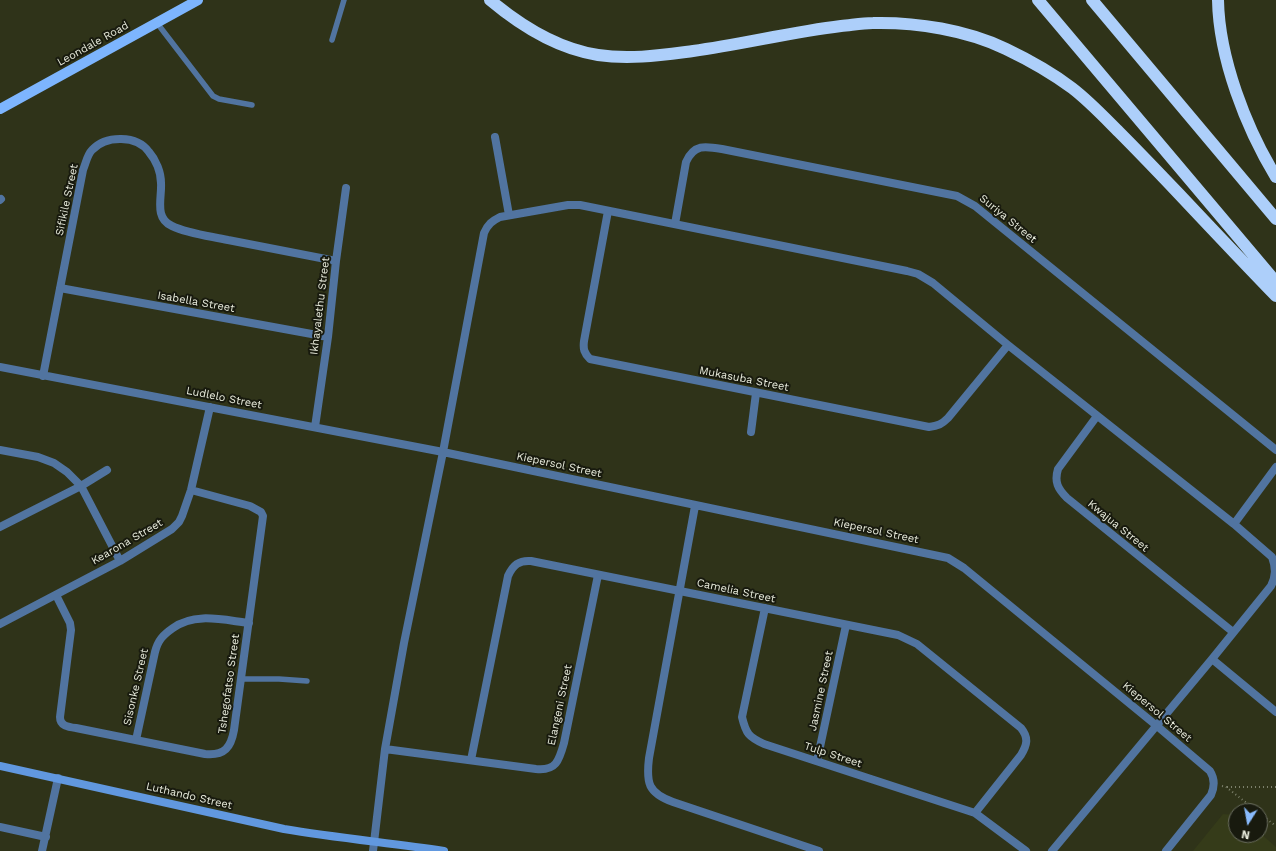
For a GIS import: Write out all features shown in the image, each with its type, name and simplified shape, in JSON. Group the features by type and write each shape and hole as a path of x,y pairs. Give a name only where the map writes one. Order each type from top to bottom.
{"highway":[{"path":"490,0 508,15 535,32 558,43 581,51 616,57 656,56 827,28 871,23 893,23 934,27 967,35 1005,48 1045,70 1092,105 1276,296"},
{"path":"1038,0 1276,282"},
{"path":"1092,0 1276,218"},
{"path":"1218,0 1218,9 1225,50 1237,93 1252,131 1276,177"}],"main road":[{"name":"Leondale Road","path":"0,109 198,0"}],"street":[{"path":"495,137 509,215"},
{"name":"Sifikile Street","path":"43,376 83,170 87,158 92,151 106,142 119,139 129,139 139,142 148,150 160,172 160,209 165,223 180,229 197,233 336,261"},
{"name":"Suriya Street","path":"674,224 686,162 693,150 700,147 722,148 957,196 975,206 1276,450"},
{"name":"Ikhayalethu Street","path":"315,427 328,337 346,188"},
{"path":"373,851 385,749 404,643 443,452 484,233 487,226 493,220 509,215 568,205 580,205 918,274 933,283 1008,345 1234,524 1272,557 1276,572 1271,586 1157,726 1052,851"},
{"name":"Mukasuba Street","path":"608,211 584,341 584,350 590,359 929,427 942,424 948,418 1008,345"},
{"name":"Isabella Street","path":"60,288 328,337"},
{"name":"Ludlelo Street","path":"0,368 443,452"},
{"path":"751,432 756,393"},
{"name":"Kearona Street","path":"0,624 14,615 56,595 120,561 172,529 179,522 191,490 210,407"},
{"name":"Kwajua Street","path":"1097,416 1058,469 1056,483 1059,491 1233,632"},
{"path":"0,450 38,457 67,472 81,486 120,561"},
{"name":"Kiepersol Street","path":"443,452 939,556 957,562 1210,771 1214,777 1214,784"},
{"path":"1234,524 1276,467"},
{"path":"0,527 81,486 107,470"},
{"name":"Tshegofatso Street","path":"56,595 70,623 71,630 60,717 61,722 68,727 206,754 224,750 231,745 233,740 263,521 261,512 250,506 191,490"},
{"path":"695,506 649,758 648,780 651,788 659,796 673,802 819,851"},
{"name":"Camelia Street","path":"471,760 506,584 511,569 516,563 524,560 898,635 917,644 1021,728 1025,734 1027,742 1021,755 975,813"},
{"name":"Elangeni Street","path":"385,749 541,769 551,768 558,760 564,743 598,574"},
{"name":"Tulp Street","path":"765,608 742,717 744,727 753,739 764,744 975,813 1026,851"},
{"name":"Sisonke Street","path":"136,740 155,652 158,641 161,637 177,625 192,619 208,618 248,623"},
{"name":"Jasmine Street","path":"817,761 846,625"},
{"path":"1212,659 1276,712"},
{"name":"Luthando Street","path":"0,766 284,829 444,851"},
{"path":"42,851 58,778"},
{"path":"1166,851 1211,795 1214,784"},
{"path":"0,827 46,837"}],"lane":[{"path":"332,40 344,0"},
{"path":"157,23 213,96 219,99 252,105"},
{"path":"241,679 307,681"}],"path":[{"path":"1214,784 1226,787 1276,787"},
{"path":"1226,787 1247,803"}],"shaded area":[{"path":"1223,814 1228,814 1228,843 1268,843 1268,840 1276,847 1276,851 1193,851"}]}
